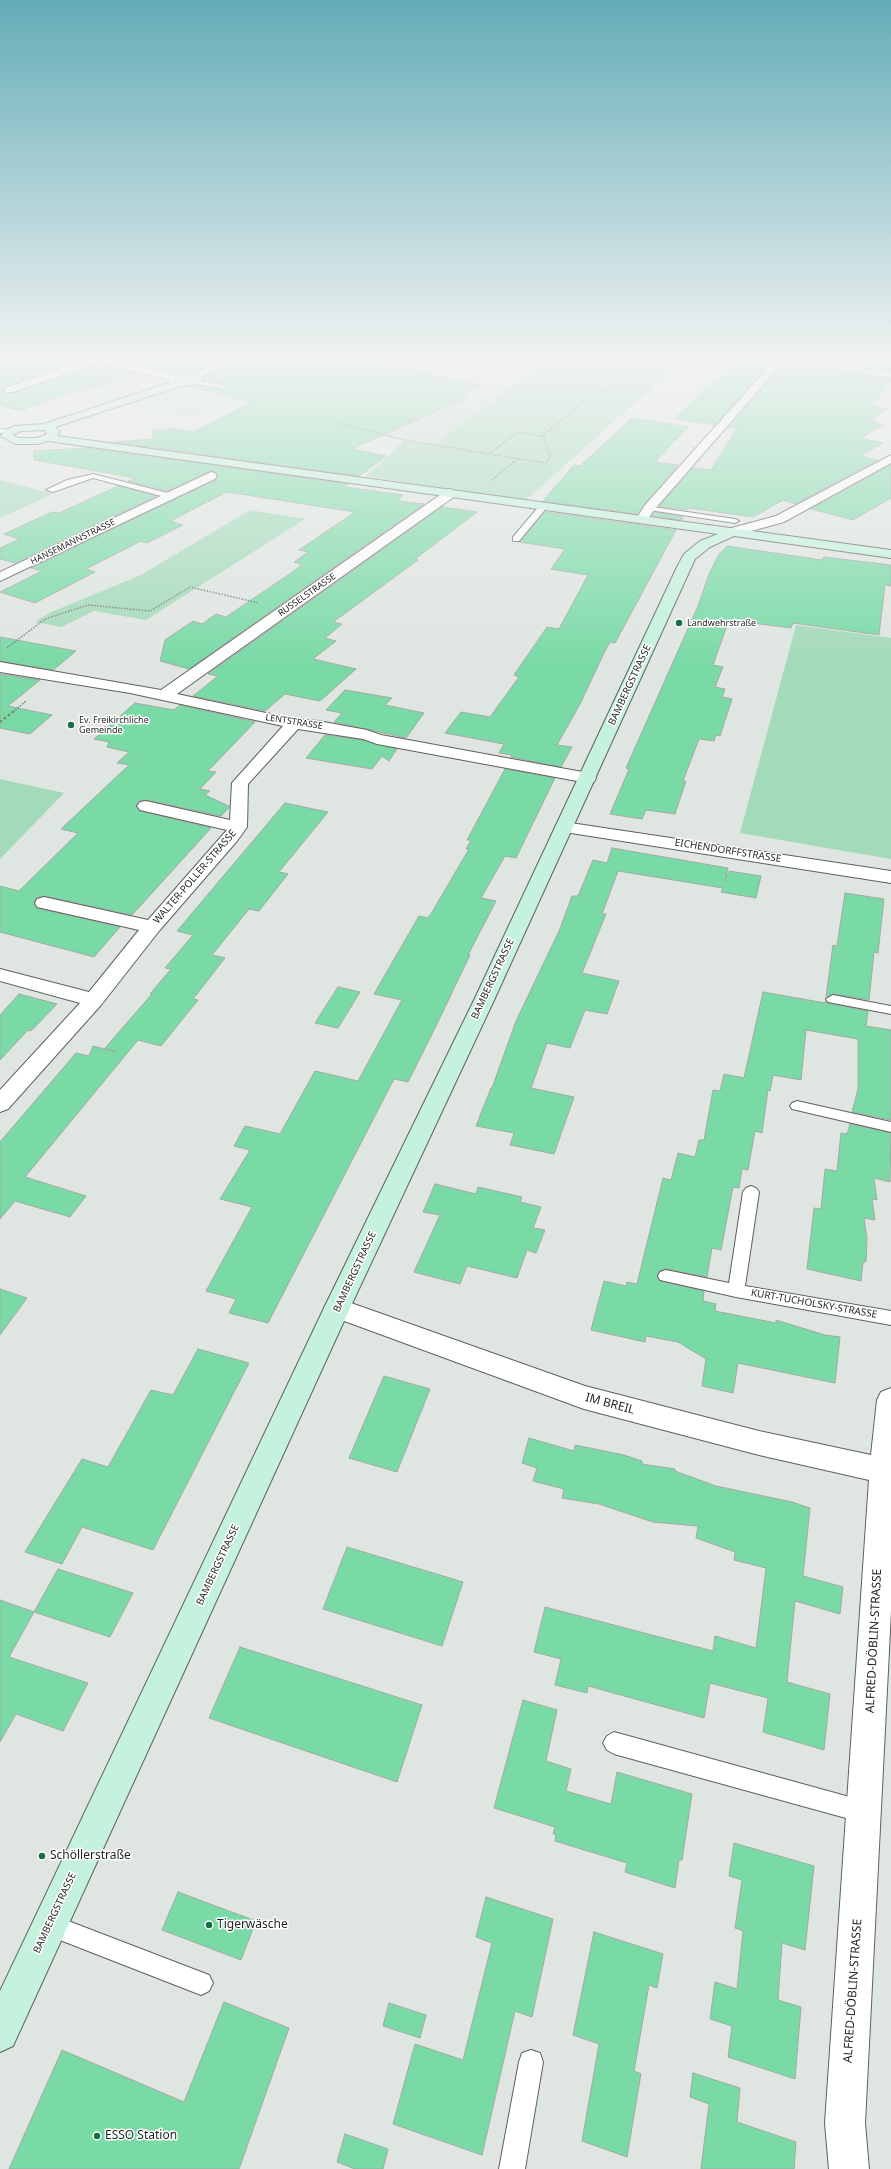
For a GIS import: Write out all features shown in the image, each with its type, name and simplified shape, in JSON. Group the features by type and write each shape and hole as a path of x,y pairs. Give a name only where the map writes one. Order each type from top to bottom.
{"street":[{"path":"237,461 451,493 642,519 734,526 891,554"},
{"path":"642,519 652,505 691,461"},
{"path":"734,526 780,519 885,461"},
{"name":"HANSEMANNSTRASSE","path":"0,578 211,476"},
{"name":"RUSSELSTRASSE","path":"164,696 451,493"},
{"name":"BAMBERGSTRASSE","path":"1,2028 588,778 689,557 705,544 734,526"},
{"name":"LENTSTRASSE","path":"0,667 64,676 294,724 353,732 384,740 588,778"},
{"name":"WALTER-POLLER-STRASSE","path":"1,1101 94,1000 152,928 238,827 240,783 294,724"},
{"name":"WALTER-POLLER-STRASSE","path":"146,806 238,827"},
{"name":"EICHENDORFFSTRASSE","path":"564,827 891,877"},
{"name":"WALTER-POLLER-STRASSE","path":"44,903 152,928"},
{"path":"0,975 94,1000"},
{"name":"IM BREIL","path":"338,1308 584,1397 759,1443 888,1471"},
{"path":"888,1471 891,1400"},
{"name":"ALFRED-DÖBLIN-STRASSE","path":"849,2169 845,2123 864,1813 888,1471"}],"lane":[{"path":"50,490 70,482 93,476 169,496"},
{"path":"652,505 734,526"},
{"path":"516,539 544,506"},
{"path":"833,999 891,1010"},
{"path":"797,1106 891,1127"},
{"name":"KURT-TUCHOLSKY-STRASSE","path":"736,1291 751,1192"},
{"name":"KURT-TUCHOLSKY-STRASSE","path":"666,1276 736,1291 891,1318"},
{"path":"614,1743 864,1813"},
{"path":"50,1924 201,1984"},
{"path":"512,2169 531,2062"}],"path":[{"path":"473,496 514,461"},
{"path":"536,461 546,463 548,461"},
{"path":"6,649 45,619 88,605 150,611 190,587 286,610"},
{"path":"0,722 26,701"}],"green space":[{"path":"382,461 570,461 525,501 366,476"},
{"path":"1,480 53,494 0,518"},
{"path":"250,510 305,519 146,620 94,611 61,627 35,622 49,613 141,575"},
{"path":"796,625 891,638 891,859 740,833"},
{"path":"0,779 64,793 0,859"}],"building":[{"path":"41,461 182,461 348,484 345,487 403,495 397,501 424,504 189,669 160,661 165,640 193,621 202,624 216,614 226,617 294,571 302,564 294,562 308,552 299,550 355,512 227,492 170,521 183,525 147,543 141,541 86,569 95,572 35,603 0,592 42,571 31,568 216,480 218,477 216,472 210,471 167,491 128,481 136,478"},
{"path":"252,461 379,461 359,476"},
{"path":"585,461 656,461 678,465 638,514 543,501 574,465 580,466"},
{"path":"716,461 875,461 795,504 783,500 753,517 689,508 687,510 659,506 693,468 711,470"},
{"path":"891,465 891,498 853,520 811,509"},
{"path":"118,486 156,496 15,563 0,559 0,548 20,539 4,534 52,512 59,513"},
{"path":"442,507 477,512 415,559 418,560 333,622 342,624 325,638 336,641 313,659 356,669 320,701 285,694 265,711 193,696 218,676 208,674"},
{"path":"545,512 676,530 615,643 610,642 605,651 580,704 557,745 572,747 561,767 511,757 512,755 499,753 504,744 445,733 461,712 490,717 519,677 514,675 547,627 559,629 588,575 551,569 565,549 519,542"},
{"path":"654,512 683,517 682,520 652,516"},
{"path":"727,546 822,560 824,557 891,565 891,586 885,585 879,635 793,623 791,628 729,620 713,665 723,667 715,687 725,689 722,697 732,699 720,736 716,735 714,741 699,739 683,781 686,781 675,814 646,810 642,819 610,814 629,769 626,768 698,606 709,574 719,554"},
{"path":"0,637 76,651 53,670 0,661"},
{"path":"0,674 40,680 8,706 52,715 30,734 0,728"},
{"path":"345,690 392,698 385,705 424,713 406,738 334,722 342,713 326,710"},
{"path":"135,703 174,710 180,705 255,722 208,771 216,772 200,789 210,791 205,795 229,806 229,808 221,816 146,800 139,801 136,806 140,811 211,828 132,915 44,896 36,898 34,904 37,908 120,927 94,957 0,932 0,886 19,891 78,833 61,829 129,765 117,763 129,752 107,747 109,742 94,739"},
{"path":"325,735 363,740 397,749 389,761 382,756 372,769 306,758"},
{"path":"505,769 555,778 516,858 505,856 481,898 496,901 468,955 470,955 408,1082 394,1079 268,1323 229,1313 236,1299 206,1291 252,1207 220,1199 250,1150 234,1146 245,1126 280,1134 315,1071 358,1081 402,1000 374,994 419,916 428,918 469,849 466,849 471,840 467,840"},
{"path":"285,803 328,812 279,872 288,874 259,911 249,909 212,955 225,958 193,999 198,1000 161,1046 138,1040 25,1177 86,1196 70,1217 15,1201 0,1219 0,1142 76,1053 89,1056 93,1046 117,1052 105,1048 152,994 150,994 171,969 165,968 193,935 177,931"},
{"path":"612,848 728,868 725,881 729,871 761,876 756,898 721,892 723,888 618,871 602,914 606,914 582,973 619,981 607,1014 585,1010 570,1048 547,1043 531,1088 574,1097 554,1154 510,1145 514,1133 476,1126 492,1088 516,1021 559,931 572,896 578,896 593,860 607,863"},
{"path":"845,893 884,899 878,953 874,952 869,1000 833,994 826,997 833,945 837,946"},
{"path":"338,987 360,992 338,1028 315,1023"},
{"path":"763,992 825,1003 825,1001 828,1003 868,1011 866,1026 891,1030 891,1120 852,1112 858,1089 858,1039 806,1030 801,1080 773,1075 770,1091 768,1090 762,1133 755,1131 748,1170 742,1169 739,1188 733,1187 721,1250 712,1248 707,1277 666,1269 659,1271 657,1277 660,1281 704,1291 703,1301 716,1304 715,1311 776,1323 776,1320 825,1335 840,1337 835,1383 738,1363 733,1393 702,1386 706,1359 678,1342 646,1336 645,1342 591,1330 604,1281 626,1286 627,1282 637,1284 663,1178 671,1180 678,1153 695,1157 699,1140 704,1140 713,1090 720,1091 724,1074 744,1078"},
{"path":"19,994 57,1004 31,1031 28,1030 0,1060 0,1015"},
{"path":"850,1124 891,1133 890,1182 874,1178 877,1200 872,1199 875,1220 864,1218 867,1238 866,1262 863,1262 861,1281 807,1269 814,1208 821,1209 825,1169 837,1171 841,1133 847,1134"},
{"path":"435,1184 476,1194 478,1187 522,1197 520,1202 541,1207 533,1228 545,1230 536,1253 527,1250 517,1278 467,1266 460,1284 414,1272 440,1215 423,1212"},
{"path":"0,1289 27,1298 0,1335"},
{"path":"198,1349 249,1363 153,1550 82,1527 62,1564 25,1552 82,1459 108,1467 151,1390 173,1395"},
{"path":"384,1376 430,1389 397,1472 349,1458"},
{"path":"529,1438 574,1451 575,1445 624,1455 642,1461 642,1464 675,1469 675,1471 716,1486 792,1502 810,1508 803,1576 843,1587 840,1614 795,1601 787,1682 830,1694 824,1750 763,1732 768,1698 710,1683 704,1718 588,1686 587,1693 555,1685 561,1659 534,1652 545,1607 713,1651 715,1636 756,1648 766,1568 734,1560 735,1552 696,1538 698,1526 653,1522 599,1504 562,1498 564,1489 533,1481 537,1468 522,1463"},
{"path":"347,1547 463,1582 442,1646 323,1609"},
{"path":"58,1569 133,1593 110,1637 34,1612"},
{"path":"0,1600 34,1612 9,1657 88,1683 63,1731 16,1714 0,1742"},
{"path":"240,1647 422,1705 397,1782 209,1718"},
{"path":"523,1700 557,1710 546,1761 571,1769 566,1791 611,1804 617,1772 692,1794 682,1860 679,1860 675,1888 625,1872 627,1863 555,1841 556,1834 553,1834 555,1827 494,1808"},
{"path":"734,1843 814,1866 805,1950 782,1943 778,2000 801,2007 795,2079 728,2057 732,2026 710,2019 715,1982 737,1989 743,1931 735,1928 742,1880 729,1876"},
{"name":"Tigerwäsche","path":"178,1892 256,1921 241,1960 162,1930"},
{"path":"486,1897 553,1919 532,2017 515,2011 482,2155 393,2124 415,2044 463,2060 492,1943 476,1937"},
{"path":"594,1932 663,1954 657,1988 649,1985 634,2071 641,2074 627,2157 582,2141 599,2044 573,2035"},
{"path":"224,2002 289,2028 239,2169 9,2169 62,2050 184,2102"},
{"path":"389,2003 426,2015 420,2038 383,2026"},
{"path":"693,2073 740,2088 737,2122 796,2142 794,2169 701,2169 709,2104 690,2097"},
{"path":"345,2134 388,2149 383,2169 355,2169 337,2162"}],"place":[{"name":"Landwehrstraße","path":"679,623"},
{"name":"Ev. Freikirchliche Gemeinde","path":"71,725"},
{"name":"Schöllerstraße","path":"42,1856"},
{"name":"Tigerwäsche","path":"209,1925"},
{"name":"ESSO Station","path":"97,2136"}]}
